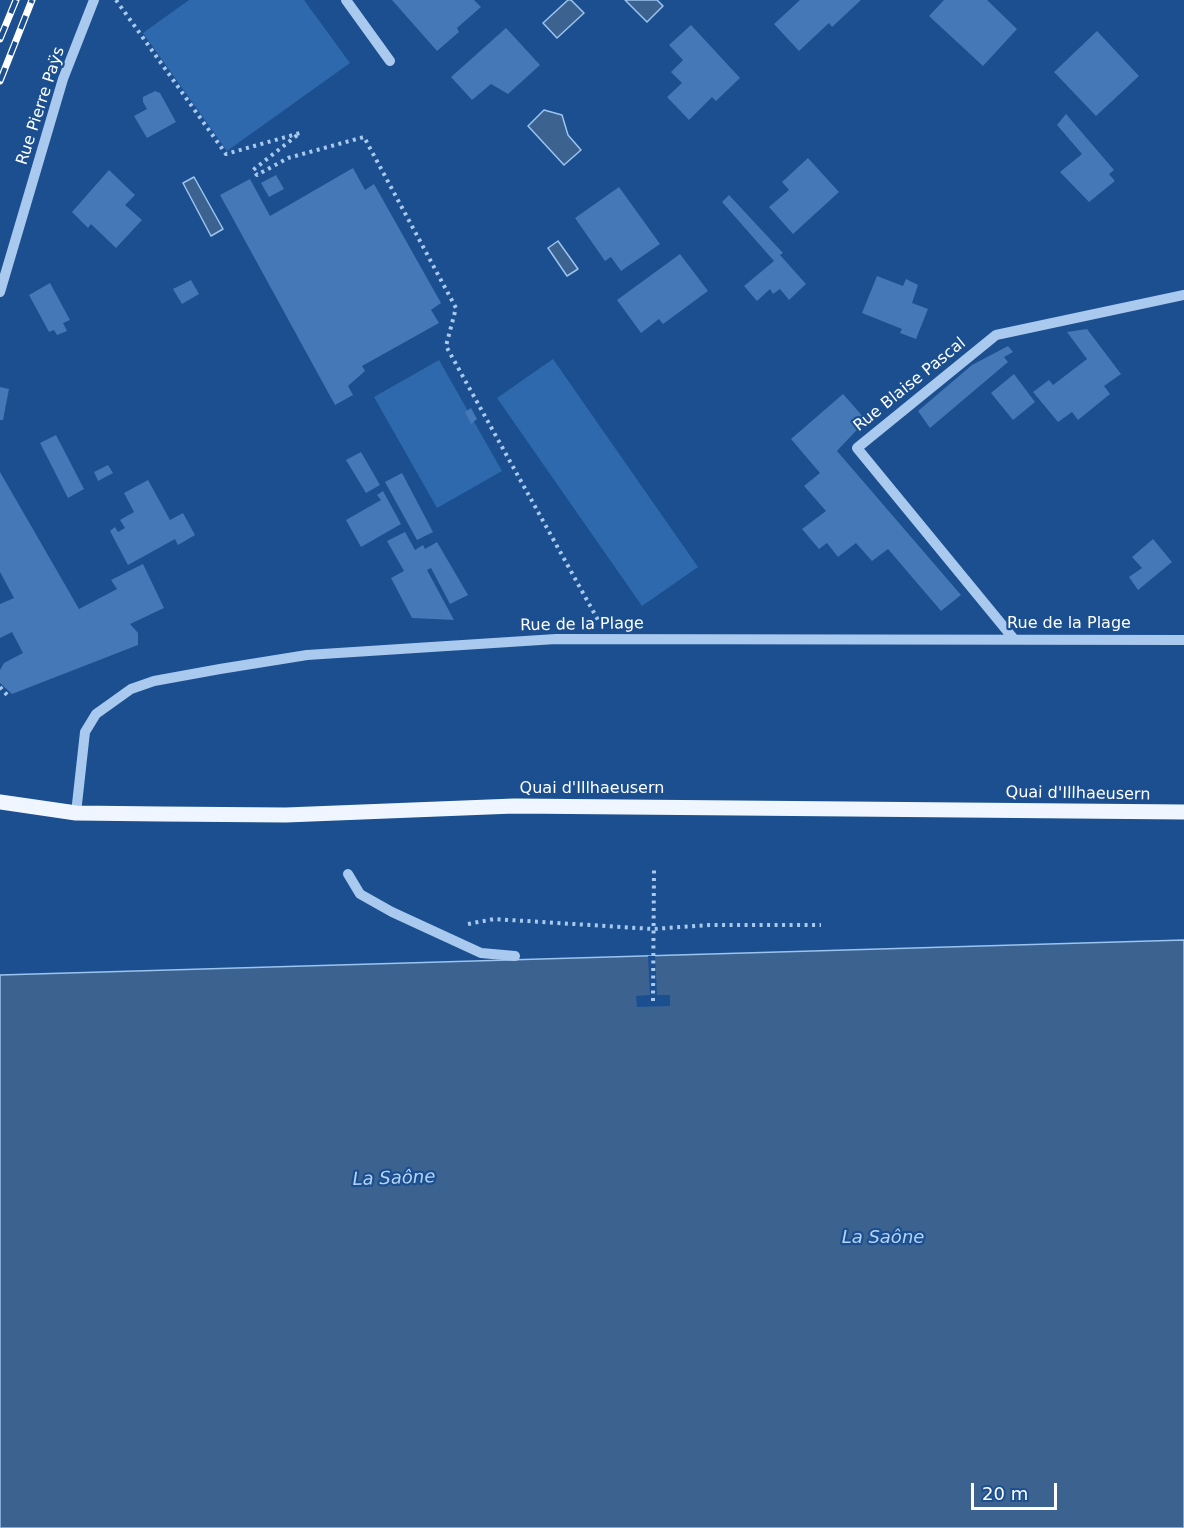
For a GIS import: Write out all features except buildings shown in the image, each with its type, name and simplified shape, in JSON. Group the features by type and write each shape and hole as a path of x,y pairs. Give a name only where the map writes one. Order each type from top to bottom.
{"main road":[{"name":"Quai d'Illhaeusern","path":"0,802 76,813 286,814 514,806 1184,812"}],"street":[{"name":"Rue Pierre Paÿs","path":"0,292 63,79 94,0"},
{"path":"346,0 390,61"},
{"name":"Rue Blaise Pascal","path":"1012,638 857,448 996,335 1184,295"},
{"name":"Rue de la Plage","path":"76,813 85,732 96,714 131,689 154,681 307,655 556,639 1184,640"},
{"path":"348,874 360,894 425,927 481,953 515,956"}],"path":[{"path":"116,0 226,154 300,133 253,170 257,175 288,158 364,137 456,308 446,346 609,639"},
{"path":"0,687 8,696"},
{"path":"653,1001 654,870"},
{"path":"425,927 458,926 502,919 653,929 701,925 821,925"}],"shaded area":[{"path":"189,0 304,0 350,63 227,151 143,33"},
{"path":"553,359 698,567 642,606 497,398"},
{"path":"439,360 502,471 437,508 374,397"}],"water":[{"path":"568,0 571,0 584,13 557,38 543,23"},
{"path":"625,0 657,0 663,6 647,22"},
{"path":"544,110 562,115 568,135 581,150 564,165 528,126"},
{"path":"194,177 223,229 211,236 183,183"},
{"path":"558,241 578,269 567,276 548,248"},
{"name":"La Saône","path":"1184,940 1184,1528 0,1528 0,975"}],"pier":[{"path":"655,955 657,995 670,995 670,1006 637,1007 636,996 650,995 648,956"}],"railway":[{"path":"0,39 16,0"},
{"path":"0,81 32,0"}]}
